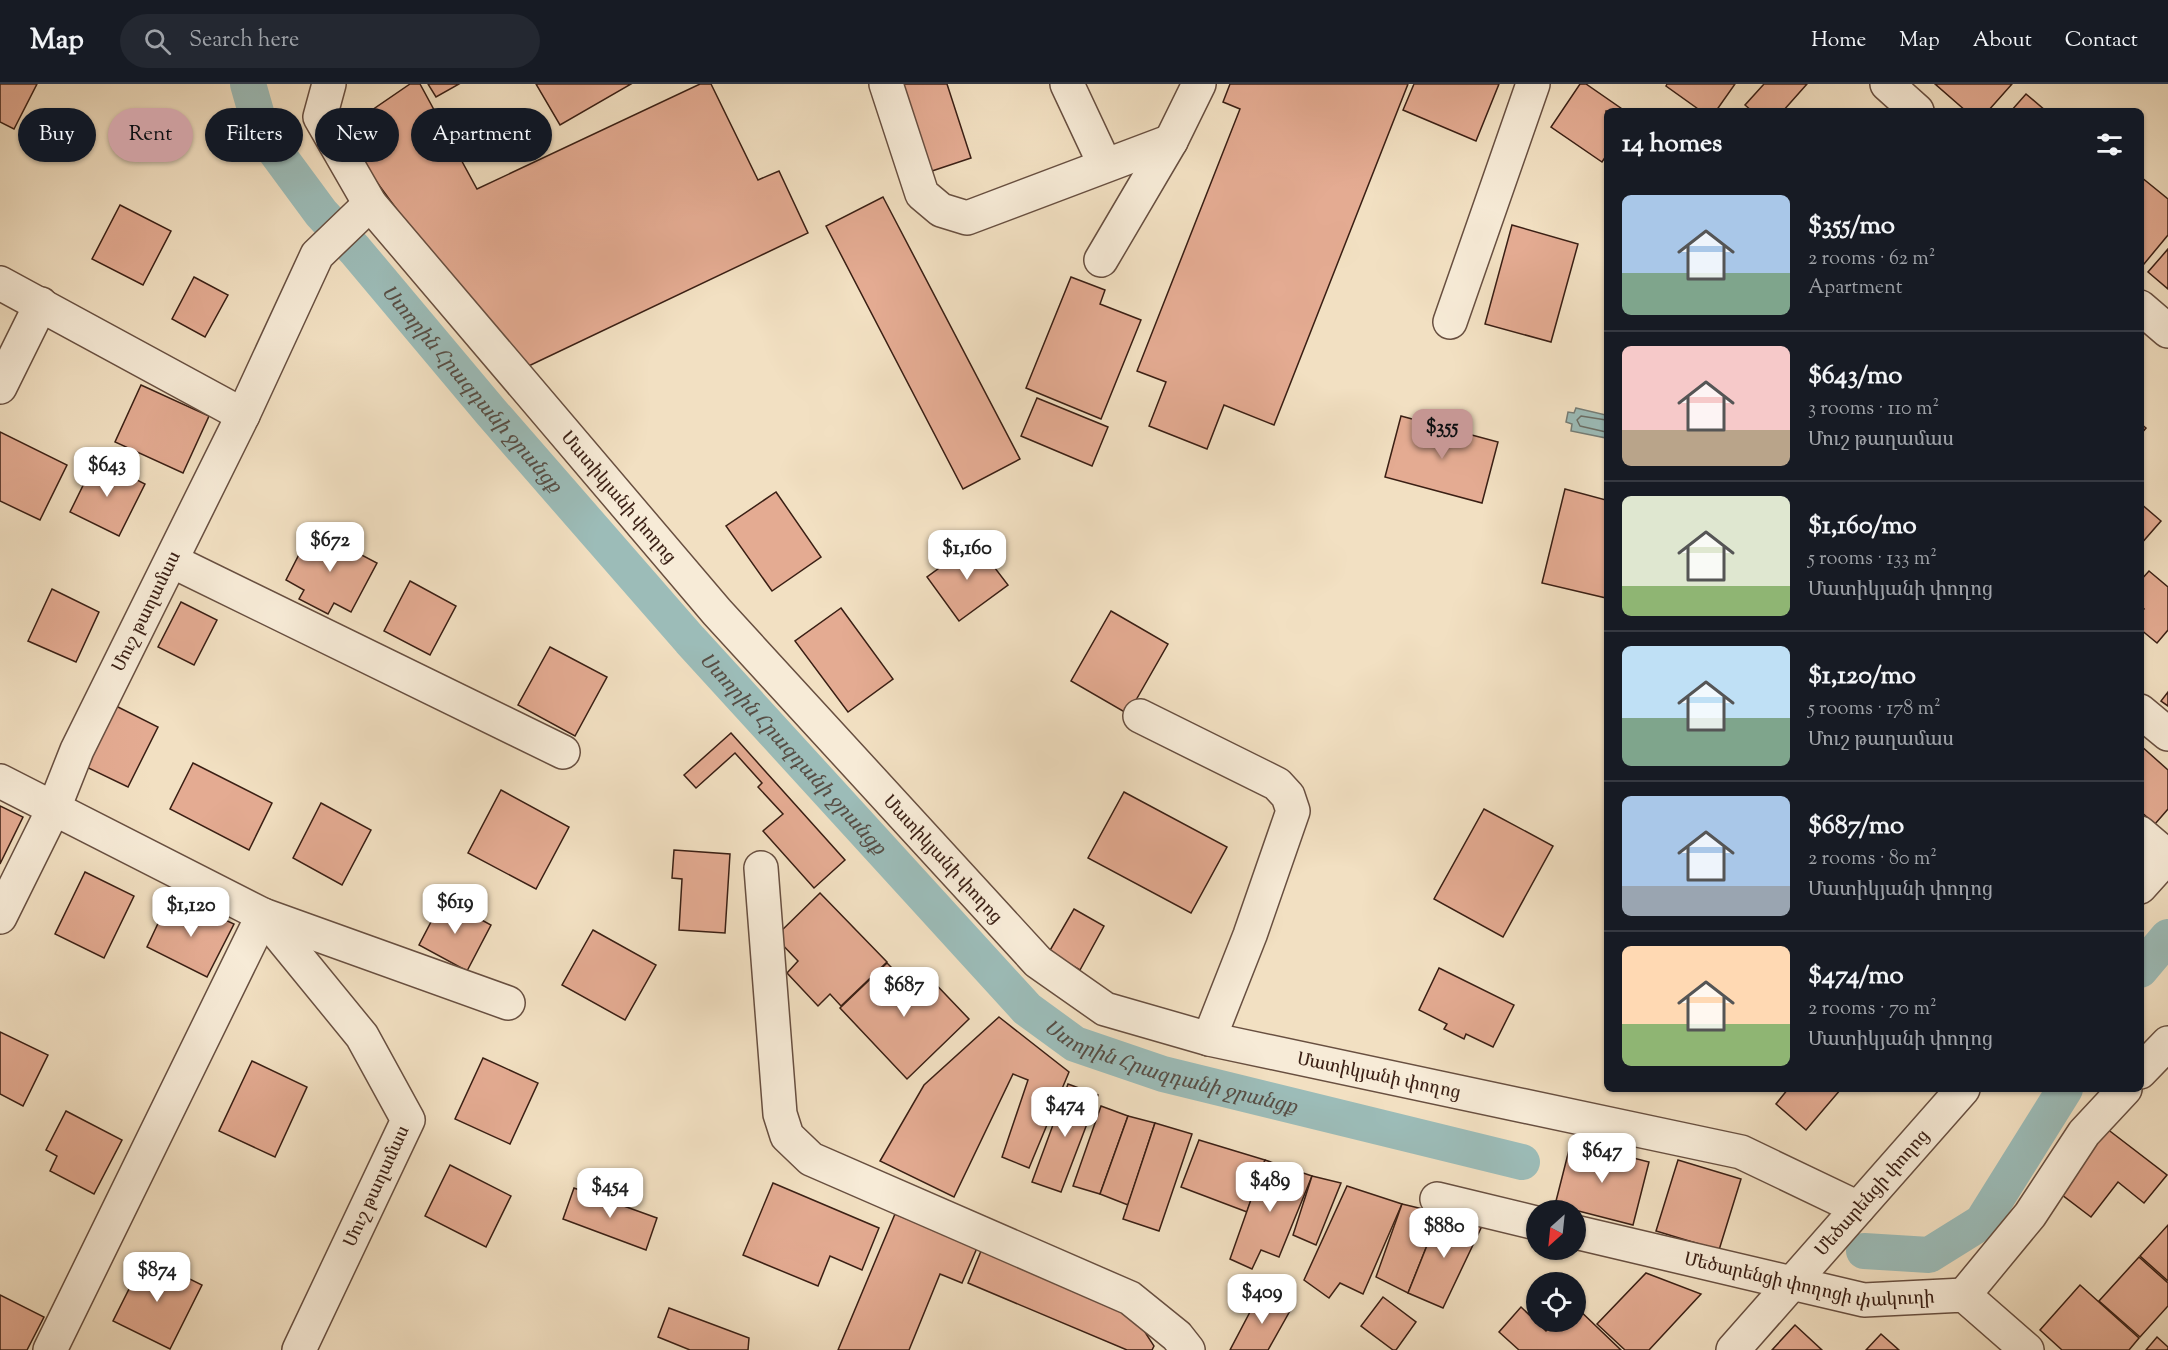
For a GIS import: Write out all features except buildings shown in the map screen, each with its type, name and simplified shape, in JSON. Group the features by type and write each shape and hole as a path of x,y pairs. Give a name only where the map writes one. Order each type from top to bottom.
{"street":[{"name":"Մատիկյանի փողոց","path":"329,84 320,117 370,204 717,612 1038,962 1105,1009 1209,1039 1741,1152 1858,1208"},
{"path":"886,84 922,194 941,210 967,218 1171,141"},
{"path":"1067,84 1105,165"},
{"path":"1101,260 1171,141 1199,84"},
{"path":"1450,322 1533,84"},
{"path":"1887,84 1914,108"},
{"name":"Մուշ թաղամաս","path":"0,917 54,808 77,750 243,416 317,255 370,204"},
{"path":"0,283 243,416"},
{"path":"0,387 41,304"},
{"path":"2144,310 2168,331"},
{"path":"172,561 563,752"},
{"path":"2144,714 2168,734"},
{"path":"1140,716 1277,784 1288,796 1293,811 1251,935 1209,1039"},
{"name":"Մուշ թաղամաս","path":"0,782 263,915 362,1036 408,1120 299,1350"},
{"path":"2144,836 2168,856 2144,883"},
{"path":"761,868 780,1114 787,1136 811,1159 1130,1298 1177,1336 1188,1350"},
{"path":"50,1350 263,915 508,1003"},
{"path":"2144,1068 2168,1043"},
{"name":"Մեծարենցի փողոց","path":"1733,1350 1960,1092"},
{"path":"2027,1350 1964,1295 2030,1215 2084,1133 2122,1092"},
{"path":"1437,1199 1526,1220"},
{"name":"Մեծարենցի փողոցի փակուղի","path":"1586,1235 1864,1300 1964,1295"}],"water":[{"path":"1576,408 1604,415 1604,438 1571,431 1572,424 1566,422 1568,412 1574,413"}],"waterway":[{"name":"Ստորին Հրազդանի ջրանցք","path":"248,84 262,133 321,213 690,640 1027,1009 1075,1044 1163,1074 1522,1162"},
{"name":"Ստորին Հրազդանի ջրանցք","path":"2144,965 2168,937"},
{"name":"Ստորին Հրազդանի ջրանցք","path":"1864,1251 1929,1255 1982,1222 2063,1092"}]}
